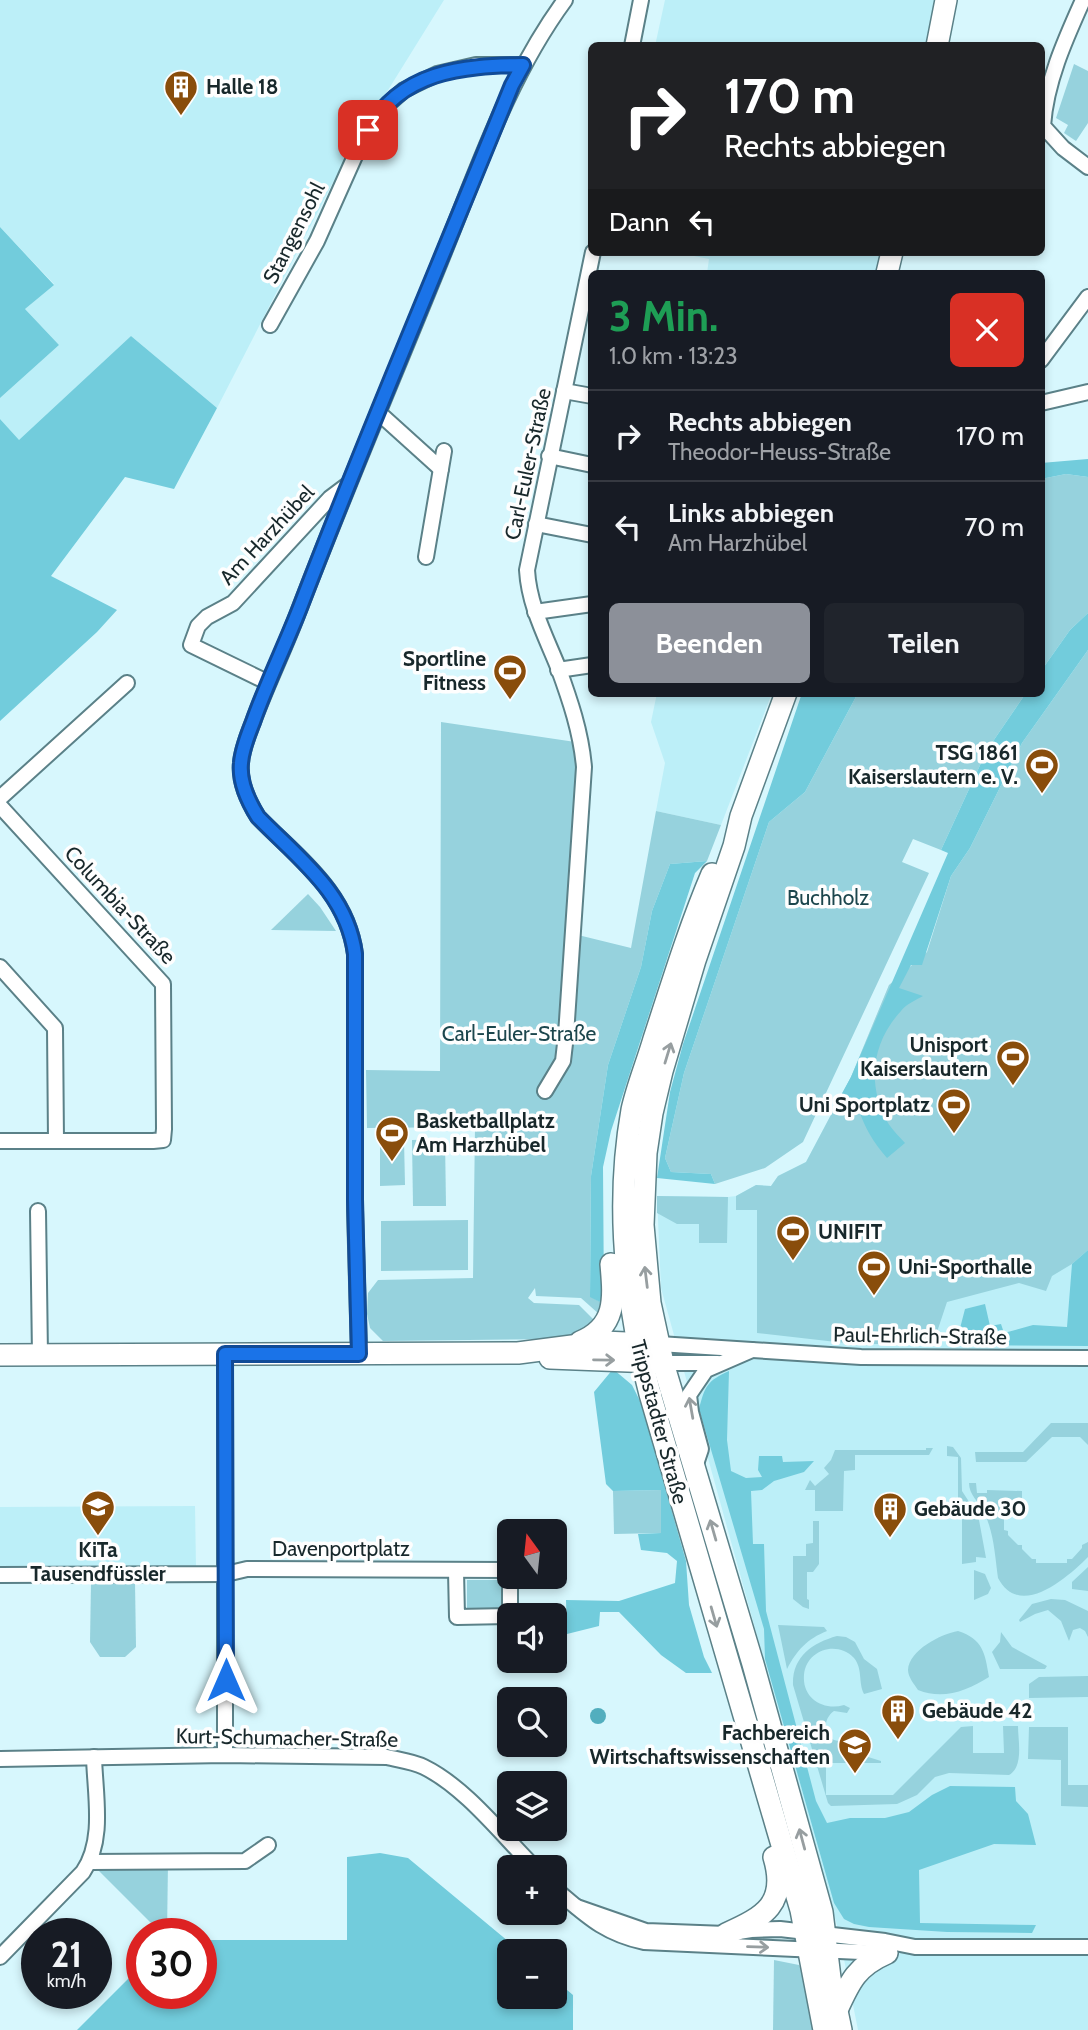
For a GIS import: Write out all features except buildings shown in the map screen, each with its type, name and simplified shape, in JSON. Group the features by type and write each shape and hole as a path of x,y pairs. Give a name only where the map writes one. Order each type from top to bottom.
{"main road":[{"path":"938,42 946,0"},
{"name":"Trippstadter Straße","path":"785,697 741,816 734,846 695,960 652,1114 643,1182 643,1225 650,1303 650,1353 702,1577 802,1916 816,1942 839,2020"},
{"name":"Trippstadter Straße","path":"741,816 725,844 695,914 632,1109 623,1215 626,1280 650,1353 695,1468 822,1912 816,1942 824,2030"},
{"path":"572,1345 598,1333 606,1322 613,1303 609,1235 610,1175 616,1141 632,1109"},
{"path":"0,1355 518,1353 572,1345 650,1353"},
{"path":"518,1353 558,1359 650,1353"},
{"path":"726,1934 757,1920 768,1910 776,1896 779,1884 776,1863 766,1830 773,1812"},
{"path":"839,2020 856,1972 868,1961 887,1953"}],"street":[{"name":"Am Harzhübel","path":"359,1354 355,1199 355,954 352,934 335,897 258,817 248,803 241,764 267,682 291,632 348,485 512,85 565,0"},
{"path":"633,42 641,0"},
{"path":"1045,106 1058,62 1083,0"},
{"name":"Stangensohl","path":"270,325 317,241 359,147 377,114 404,90 436,74 476,65 523,65"},
{"path":"1045,128 1063,148 1088,167"},
{"name":"Carl-Euler-Straße","path":"545,1091 563,1060 566,1035 584,766 582,743 574,712 535,612 528,587 527,570 588,276"},
{"path":"1045,355 1088,297"},
{"path":"564,391 588,395"},
{"path":"1045,402 1088,392"},
{"path":"379,413 441,469"},
{"path":"426,557 444,451"},
{"path":"550,456 588,464"},
{"name":"Am Harzhübel","path":"267,682 191,645 198,626 207,617 233,603 330,498 348,485"},
{"path":"536,524 588,534"},
{"path":"535,612 588,605"},
{"path":"558,670 588,666"},
{"path":"0,798 127,683"},
{"name":"Columbia-Straße","path":"0,806 163,984 163,1140 0,1141"},
{"path":"0,967 55,1028 56,1141"},
{"path":"38,1211 40,1355"},
{"name":"Paul-Ehrlich-Straße","path":"695,1468 701,1449 689,1395 706,1370 752,1350"},
{"name":"Paul-Ehrlich-Straße","path":"650,1353 752,1350 861,1357 1088,1358"},
{"name":"Paul-Ehrlich-Straße","path":"650,1353 723,1362"},
{"path":"225,1354 225,1755"},
{"name":"Davenportplatz","path":"0,1575 226,1574 247,1569 497,1570"},
{"path":"456,1571 457,1617 497,1616"},
{"name":"Kurt-Schumacher-Straße","path":"0,1759 225,1755 387,1757 412,1762 443,1779 522,1855"},
{"path":"0,1957 83,1872 90,1861 97,1838 94,1757"},
{"path":"90,1861 245,1861 268,1845"},
{"path":"567,1899 601,1927 626,1938 644,1942 1088,1947"},
{"path":"577,1907 646,1931 726,1934 779,1929 816,1942 887,1953 915,1947"}],"shaded area":[{"path":"0,0 444,0 344,161 217,408 131,336 19,441 0,419 0,398 59,345 25,309 54,284 0,227"},
{"path":"665,0 955,0 947,42 656,42"},
{"path":"0,227 54,285 25,309 59,345 0,398"},
{"path":"694,256 881,256 878,270 707,270 709,259"},
{"path":"131,336 217,408 174,489 125,477 51,576 117,610 97,632 0,721 0,419 19,440"},
{"path":"1088,459 1088,477 1066,474 1045,478 1045,463"},
{"path":"1088,613 1088,650 1022,743 970,848 951,876 922,965 911,965 899,988 923,996 906,1006 884,1035 879,1048 875,1076 879,1103 889,1124 905,1143 887,1158 870,1134 858,1108 834,1108 851,1077 948,853 941,850 987,750 1023,697 1045,697 1045,665 1070,630"},
{"path":"656,697 770,697 721,825 656,811 665,763 651,722"},
{"path":"801,697 856,697 805,792 769,822 684,1073 665,1158 671,1172 711,1174 715,1184 657,1178 670,1092 683,1044"},
{"path":"707,861 695,873 611,1131 603,1167 604,1304 590,1297 591,1176 608,1065 641,967 652,911 670,864"},
{"path":"1088,916 1088,2030 858,2030 838,1929 661,1288 657,1196 728,1197 736,1196 756,1185 771,1186 778,1176 806,1162 851,1077 889,985"},
{"path":"1088,1250 1088,1346 948,1345 948,1333 958,1336 965,1309 985,1304 990,1326 1001,1324 1004,1333 1033,1325 1067,1327 1072,1264"},
{"path":"613,1369 632,1385 641,1403 686,1561 689,1605 704,1657 712,1673 686,1673 661,1655 619,1612 600,1612 599,1626 567,1634 566,1600 619,1601 675,1583 677,1561 667,1553 641,1550 638,1534 661,1533 661,1490 613,1491 606,1484 594,1392"},
{"path":"729,1371 727,1440 731,1471 746,1478 762,1477 758,1470 759,1456 782,1456 783,1462 814,1461 804,1472 774,1481 762,1490 751,1491 753,1544 764,1544 766,1611 816,1801 827,1823 850,1818 885,1818 909,1812 950,1786 1015,1787 1016,1801 1028,1814 1036,1845 994,1844 919,1870 920,1923 1036,1925 1032,1933 947,1932 869,1927 844,1919 834,1903 765,1659 764,1629 699,1409 708,1385"},
{"name":"KiTa Tausendfüssler","path":"195,1506 196,1568 0,1568 0,1507"},
{"path":"598,1708 604,1710 604,1722 598,1724 592,1722 590,1716 592,1710"},
{"path":"380,1853 408,1858 506,1939 497,1939 497,2009 567,2009 567,1990 573,1995 573,2030 77,2030 98,2009 112,2009 112,1995 126,1981 126,2009 217,2009 217,1940 347,1940 347,1857"}],"green space":[{"path":"1074,64 1088,71 1088,123 1076,141 1064,133 1068,125 1056,118"},
{"path":"1066,474 1088,477 1088,613 1070,630 1045,665 1045,478"},
{"name":"Uni Sportplatz","path":"1088,650 1088,1250 1052,1276 1046,1291 1019,1283 947,1302 933,1344 854,1344 757,1333 757,1210 736,1210 736,1196 756,1185 771,1186 778,1176 806,1162 851,1077 889,985 927,952 951,876 970,848 1022,743"},
{"name":"Buchholz","path":"856,697 1023,697 987,750 941,850 913,839 902,862 929,873 803,1142 765,1168 715,1184 711,1174 671,1172 665,1158 684,1073 769,822 805,792"},
{"name":"Carl-Euler-Straße","path":"441,722 582,743 574,934 631,948 656,811 721,825 707,861 670,864 652,911 641,967 608,1065 591,1176 590,1296 604,1304 599,1314 581,1298 536,1296 535,1288 528,1298 534,1303 579,1305 595,1321 583,1330 561,1339 383,1341 370,1328 367,1314 368,1293 378,1280 473,1278 475,1127 367,1128 366,1070 440,1071"},
{"path":"308,894 336,931 271,930"},
{"path":"445,1139 446,1206 413,1206 412,1140"},
{"name":"Basketballplatz Am Harzhübel","path":"404,1140 405,1185 380,1186 380,1141"},
{"path":"657,1196 728,1197 727,1243 699,1243 699,1224 677,1224 657,1213"},
{"path":"468,1220 468,1270 381,1271 381,1221"},
{"path":"1051,1423 1088,1423 1088,1445 1080,1437 1052,1437 1026,1462 976,1462 975,1452 1023,1452"},
{"path":"947,1446 953,1447 961,1458 962,1491 975,1511 958,1511 958,1457 947,1456"},
{"path":"933,1448 929,1455 855,1455 855,1470 844,1471 843,1511 815,1511 815,1490 805,1490 810,1480 815,1486 829,1474 824,1468 835,1450"},
{"path":"969,1483 976,1483 977,1493 987,1493 987,1490 1022,1491 1022,1499 1018,1499 1008,1510 1008,1514 1004,1514 1004,1530 1008,1531 1008,1535 1018,1545 1022,1545 1022,1549 1032,1559 1036,1559 1036,1563 1067,1563 1067,1559 1072,1559 1082,1545 1088,1542 1088,1557 1069,1575 1044,1591 1019,1595 1007,1590 998,1578 990,1528 982,1508 972,1495"},
{"path":"661,1490 661,1533 614,1534 613,1491"},
{"path":"962,1515 976,1515 979,1520 986,1558 976,1557 976,1562 962,1564"},
{"path":"813,1521 819,1521 819,1564 813,1572 807,1572 809,1609 793,1599 793,1556 806,1556 806,1544 813,1543"},
{"path":"1088,1567 1088,1591 1072,1589 1072,1582"},
{"path":"974,1570 985,1574 991,1588 988,1594 974,1600"},
{"path":"467,1580 497,1580 497,1589 502,1589 502,1603 497,1603 497,1611 467,1611"},
{"path":"135,1582 136,1647 125,1657 100,1657 90,1642 91,1583"},
{"path":"1051,1599 1065,1600 1088,1611 1088,1637 1080,1628 1073,1630 1069,1641 1061,1621 1048,1610 1020,1622 1032,1604"},
{"path":"778,1625 824,1627 827,1631 803,1646 787,1669"},
{"path":"958,1631 978,1643 989,1677 972,1686 946,1694 918,1690 908,1673 914,1656 935,1639"},
{"path":"1001,1632 1012,1647 1047,1666 1045,1669 1000,1669 992,1652 1000,1642"},
{"path":"837,1636 855,1642 864,1659 877,1669 882,1689 864,1694 859,1667 854,1658 847,1653 831,1649 823,1650 810,1659 806,1666 804,1683 816,1701 829,1706 844,1705 850,1708 847,1713 834,1711 826,1722 827,1734 831,1738 841,1741 848,1738 851,1742 846,1747 847,1756 857,1761 865,1756 881,1763 826,1763 826,1795 893,1795 961,1727 973,1726 973,1753 1004,1753 1003,1726 1018,1726 1019,1753 1014,1771 1009,1775 949,1773 935,1777 917,1795 897,1804 831,1806 828,1803 793,1685 796,1667 805,1653 819,1643"},
{"path":"1088,1676 1088,1697 1029,1698 1029,1684 1039,1677"},
{"path":"1029,1727 1068,1727 1068,1785 1088,1785 1088,1807 1061,1806 1061,1760 1028,1759"},
{"path":"90,1862 168,1862 167,1918 146,1918"},
{"path":"774,1960 799,1965 804,1973 818,2030 773,2030"}],"place":[{"name":"Halle 18","path":"181,117"},
{"name":"Sportline Fitness","path":"510,701"},
{"name":"TSG 1861 Kaiserslautern e. V.","path":"1042,795"},
{"name":"Unisport Kaiserslautern","path":"1013,1087"},
{"name":"Uni Sportplatz","path":"954,1135"},
{"name":"Basketballplatz Am Harzhübel","path":"392,1163"},
{"name":"UNIFIT","path":"793,1262"},
{"name":"Uni-Sporthalle","path":"874,1297"},
{"name":"KiTa Tausendfüssler","path":"98,1537"},
{"name":"Gebäude 30","path":"890,1539"},
{"name":"Gebäude 42","path":"898,1741"},
{"name":"Fachbereich Wirtschaftswissenschaften","path":"855,1775"}],"route":[{"path":"226,1680 225,1354 359,1354 355,1210 355,954 352,934 335,897 258,817 248,803 241,764 267,682 291,632 348,485 512,85 523,65 476,65 436,74 404,90 377,114 368,130"}]}
